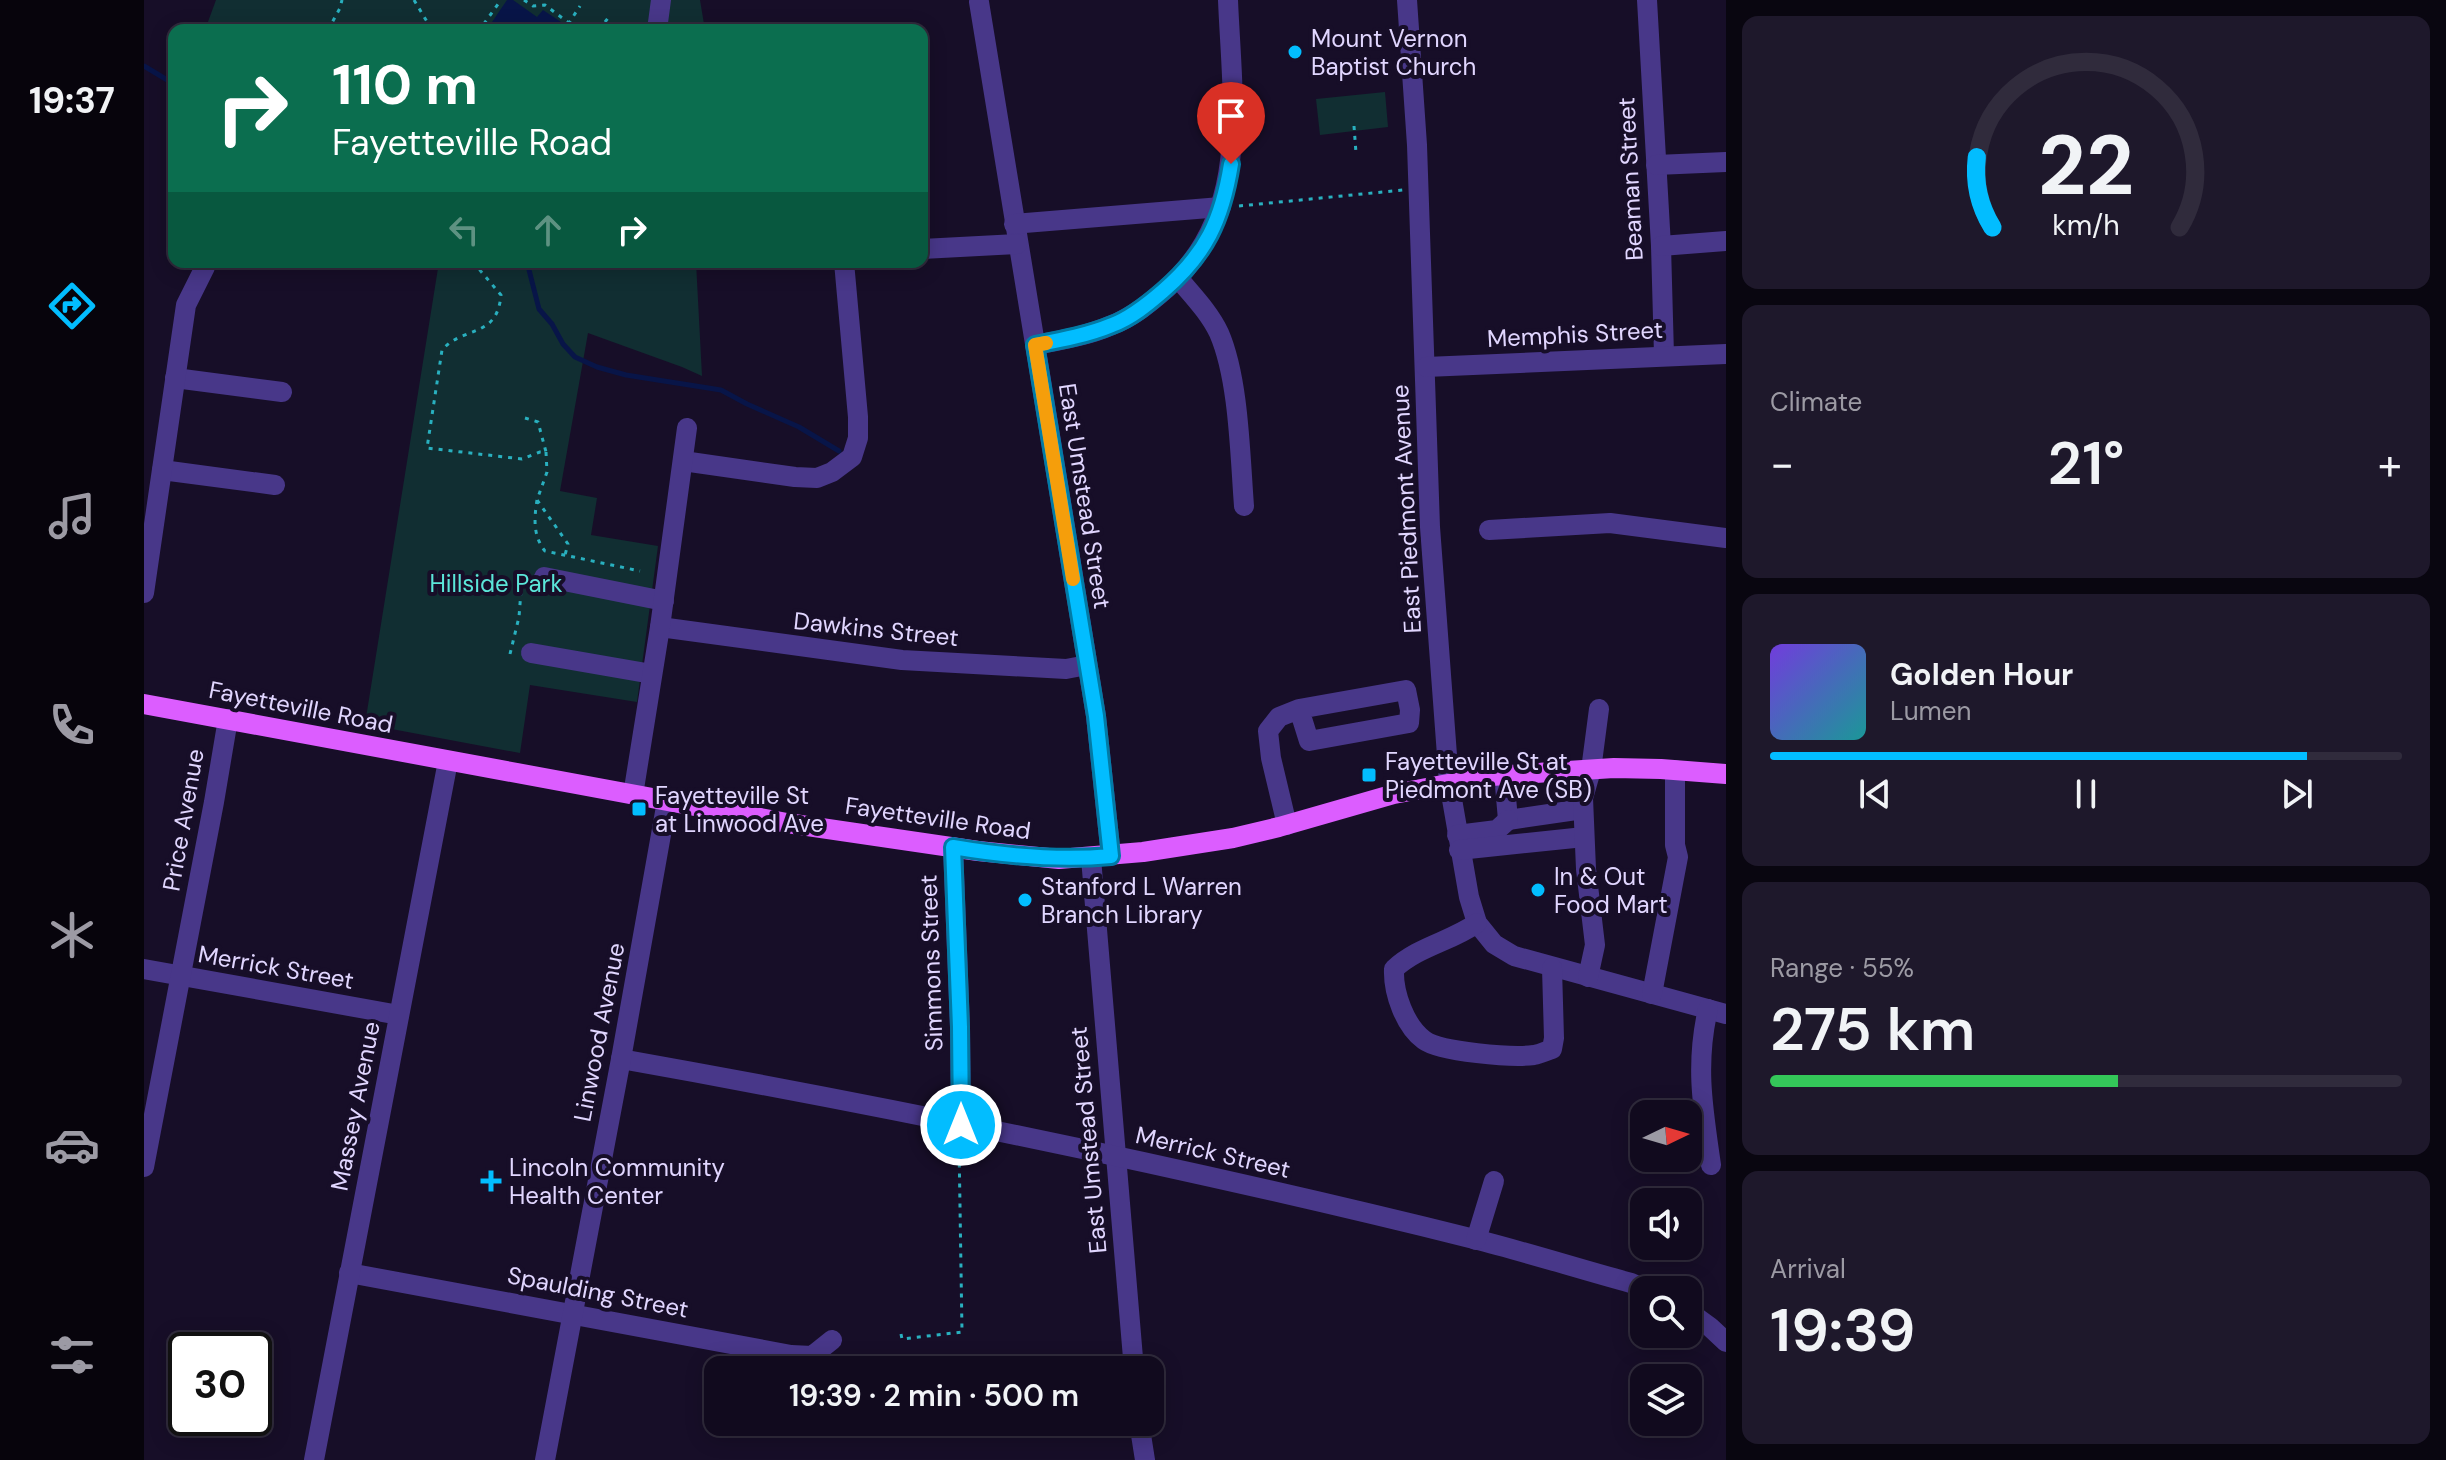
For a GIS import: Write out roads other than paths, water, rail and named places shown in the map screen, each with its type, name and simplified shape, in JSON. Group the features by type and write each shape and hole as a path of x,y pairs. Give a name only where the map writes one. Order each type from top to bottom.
{"main road":[{"name":"Fayetteville Road","path":"144,704 787,823 1042,858 1101,857 1233,838 1394,794 1504,774 1591,770 1675,770 1726,774"}],"street":[{"path":"658,24 661,0"},
{"path":"1035,345 1080,336 1124,320 1152,301 1200,253 1230,207 1233,138 1228,0"},
{"name":"East Piedmont Avenue","path":"1407,0 1417,145 1430,527 1443,708 1449,782 1469,897 1477,923"},
{"name":"Beaman Street","path":"1647,0 1664,355"},
{"name":"East Umstead Street","path":"979,2 1102,764 1101,857 1116,1156 1133,1356"},
{"path":"1656,165 1726,162"},
{"path":"928,248 1230,207"},
{"path":"1661,246 1726,241"},
{"path":"144,593 186,305 204,268"},
{"path":"683,461 817,478 845,464 855,451 858,417 845,268"},
{"path":"1178,278 1203,306 1228,358 1244,506"},
{"name":"Memphis Street","path":"1426,367 1726,354"},
{"path":"175,378 282,392"},
{"path":"633,795 664,601 687,428"},
{"path":"162,470 275,485"},
{"path":"1489,530 1610,523 1726,538"},
{"path":"536,577 664,601"},
{"name":"Dawkins Street","path":"660,627 902,660 1066,669 1087,665"},
{"path":"531,653 652,674"},
{"path":"1287,825 1271,758 1268,731 1279,717 1299,709 1406,690 1410,710 1409,723 1309,741 1299,709"},
{"path":"1410,710 1443,708"},
{"path":"1588,977 1595,945 1584,842 1583,798 1591,770 1599,709"},
{"name":"Price Avenue","path":"144,1167 228,719"},
{"name":"Massey Avenue","path":"314,1460 448,761"},
{"path":"1652,994 1678,857 1675,845 1675,770"},
{"path":"1501,832 1504,774"},
{"name":"Linwood Avenue","path":"545,1460 667,801"},
{"path":"1460,849 1501,832 1583,809"},
{"path":"1501,832 1584,842"},
{"path":"1460,849 1584,842"},
{"name":"Simmons Street","path":"953,847 960,1027 960,1132"},
{"path":"1552,968 1552,1049 1533,1055 1462,1051 1426,1042 1413,1029 1393,984 1394,969 1407,957 1465,932 1477,923 1494,944 1514,956 1717,1011 1700,1054 1711,1165"},
{"name":"Merrick Street","path":"144,969 399,1015"},
{"name":"Merrick Street","path":"621,1059 960,1132 1116,1156 1476,1240 1630,1283"},
{"path":"1476,1240 1494,1181"},
{"name":"Spaulding Street","path":"349,1273 791,1355 812,1356 832,1340"},
{"path":"1702,1322 1726,1342"},
{"path":"1141,1436 1145,1460"}],"waterway":[{"path":"144,66 168,80"},
{"path":"529,268 539,309 575,357 626,375 721,390 799,427 839,451"}],"place":[{"name":"Mount Vernon Baptist Church","path":"1295,52"},
{"name":"Fayetteville St at Piedmont Ave (SB)","path":"1369,775"},
{"name":"Fayetteville St at Linwood Ave","path":"639,809"},
{"name":"In & Out Food Mart","path":"1538,890"},
{"name":"Stanford L Warren Branch Library","path":"1025,900"},
{"name":"Lincoln Community Health Center","path":"491,1181"}],"park label":[{"name":"Hillside Park","path":"496,583"}]}
